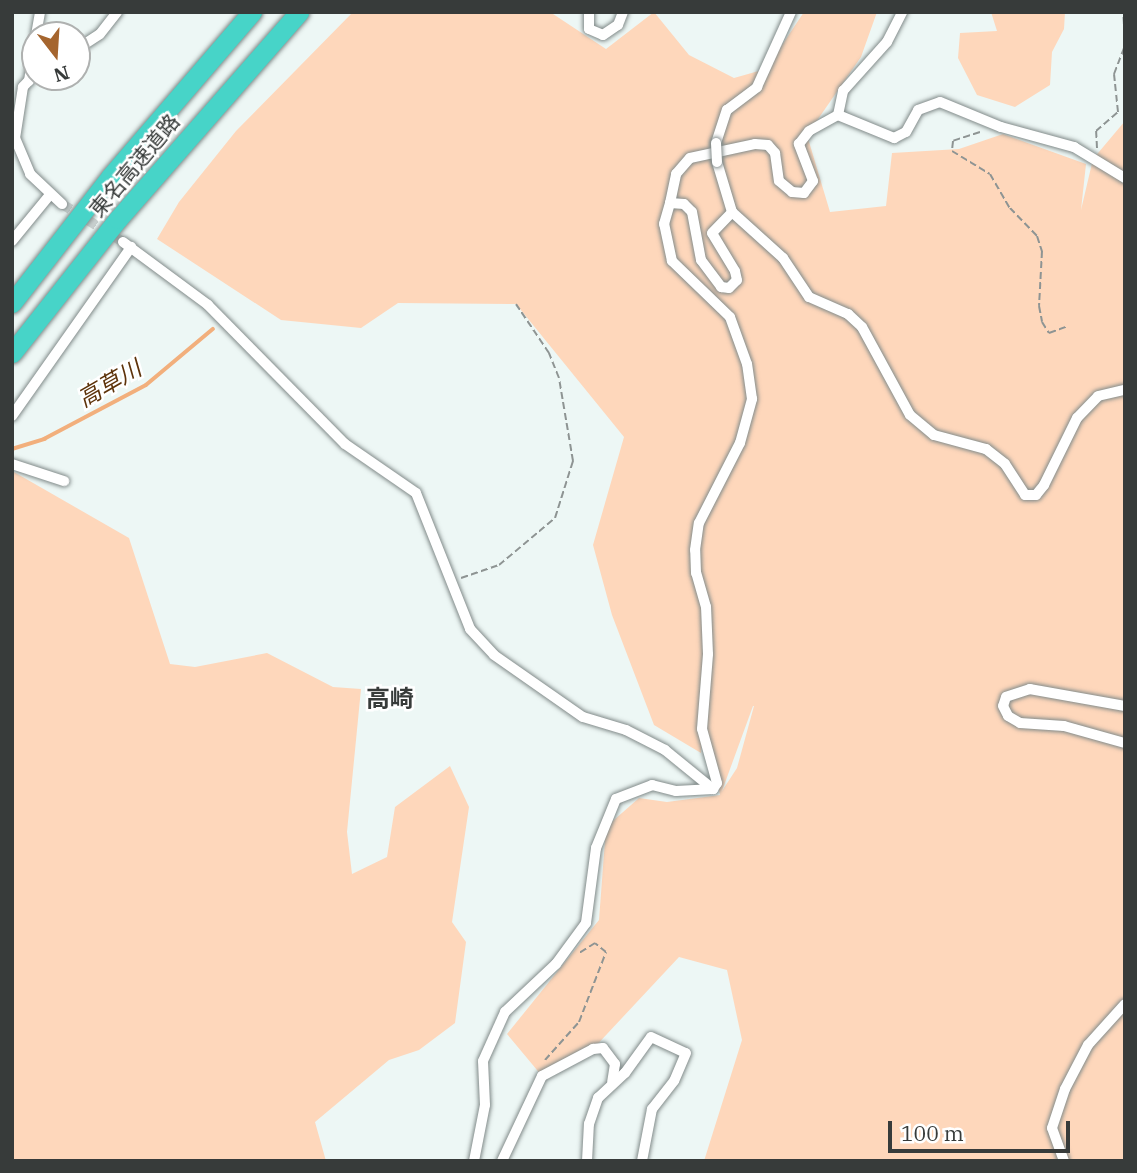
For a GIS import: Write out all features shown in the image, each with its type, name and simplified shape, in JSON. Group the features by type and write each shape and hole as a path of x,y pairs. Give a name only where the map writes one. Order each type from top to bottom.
{"highway":[{"name":"東名高速道路","path":"12,303 110,177 252,12"},
{"name":"東名高速道路","path":"12,353 127,208 299,12"}],"street":[{"path":"91,40 100,34 117,12"},
{"path":"589,12 589,29 603,35 618,25 623,12"},
{"path":"791,12 757,87 727,110 716,143 717,162 732,212 783,258 809,297 848,314 862,327 909,415 933,435 986,449 1005,464 1025,495 1036,495 1044,485 1077,418 1098,396 1125,390"},
{"path":"713,789 717,783 702,729 706,607 696,573 695,550 699,523 740,443 752,398 747,364 730,317 673,261 664,224 676,174 690,158 755,144 768,145 775,153 779,181 792,192 804,193 813,181 799,144 809,131 838,115 843,91 887,42 901,12"},
{"path":"22,91 13,137 30,174 49,196 62,204"},
{"path":"838,115 894,138 906,132 918,110 940,102 1001,127 1074,147 1125,178"},
{"path":"12,241 49,196"},
{"path":"670,203 684,204 692,212 701,260 721,287 729,288 737,280 735,271 712,233 732,212"},
{"path":"12,416 127,244 208,305 345,444 416,493 470,629 524,679 583,716 626,730 665,750 713,789"},
{"path":"12,464 64,481"},
{"path":"1125,706 1030,689 1006,697 1003,706 1008,716 1020,723 1064,726 1125,743"},
{"path":"474,1161 482,1130 483,1061 505,1012 556,964 586,923 596,848 616,799 652,785 676,791 713,789"},
{"path":"1065,1161 1052,1128 1065,1089 1088,1045 1125,1004"},
{"path":"587,1161 590,1124 598,1098 651,1037 686,1053 674,1081 652,1109 642,1161"},
{"path":"502,1161 538,1082 570,1059 603,1048 615,1064 612,1082"}],"path":[{"path":"1093,159 1099,145 1096,131 1118,113 1114,74 1125,45 1123,12"},
{"path":"1001,127 953,141 952,152 990,174 1010,208 1037,236 1042,251 1039,306 1042,322 1049,333 1068,326"},
{"path":"451,582 499,565 532,541 555,518 573,461 559,378 550,353 516,304"},
{"path":"538,1082 537,1070 579,1022 606,951 595,943 556,964"}],"shaded area":[{"path":"353,12 550,12 606,49 654,12 689,55 734,78 766,69 804,12 877,12 861,57 807,135 830,212 886,206 892,153 959,149 1003,134 1086,164 1081,210 1093,159 1125,121 1125,1161 704,1161 742,1040 727,970 679,957 593,1049 542,1076 507,1034 599,920 606,827 639,798 667,802 720,795 704,720 701,753 654,725 612,615 593,545 624,437 516,304 398,303 361,328 281,320 157,239 179,202 236,131","holes":["754,706 737,768 722,791"]},
{"path":"991,12 1065,12 1064,29 1052,52 1050,85 1015,107 977,95 958,58 960,33 997,31"},
{"path":"14,472 129,538 170,664 195,667 267,653 333,687 361,689 347,832 352,874 387,857 395,807 450,766 469,807 452,922 466,942 455,1023 419,1050 389,1060 315,1122 326,1161 12,1161"}],"waterway":[{"name":"高草川","path":"12,449 44,439 146,385 213,329"}],"tunnel":[{"path":"62,204 123,242"}],"district":[{"name":"高崎","path":"390,699"}]}
